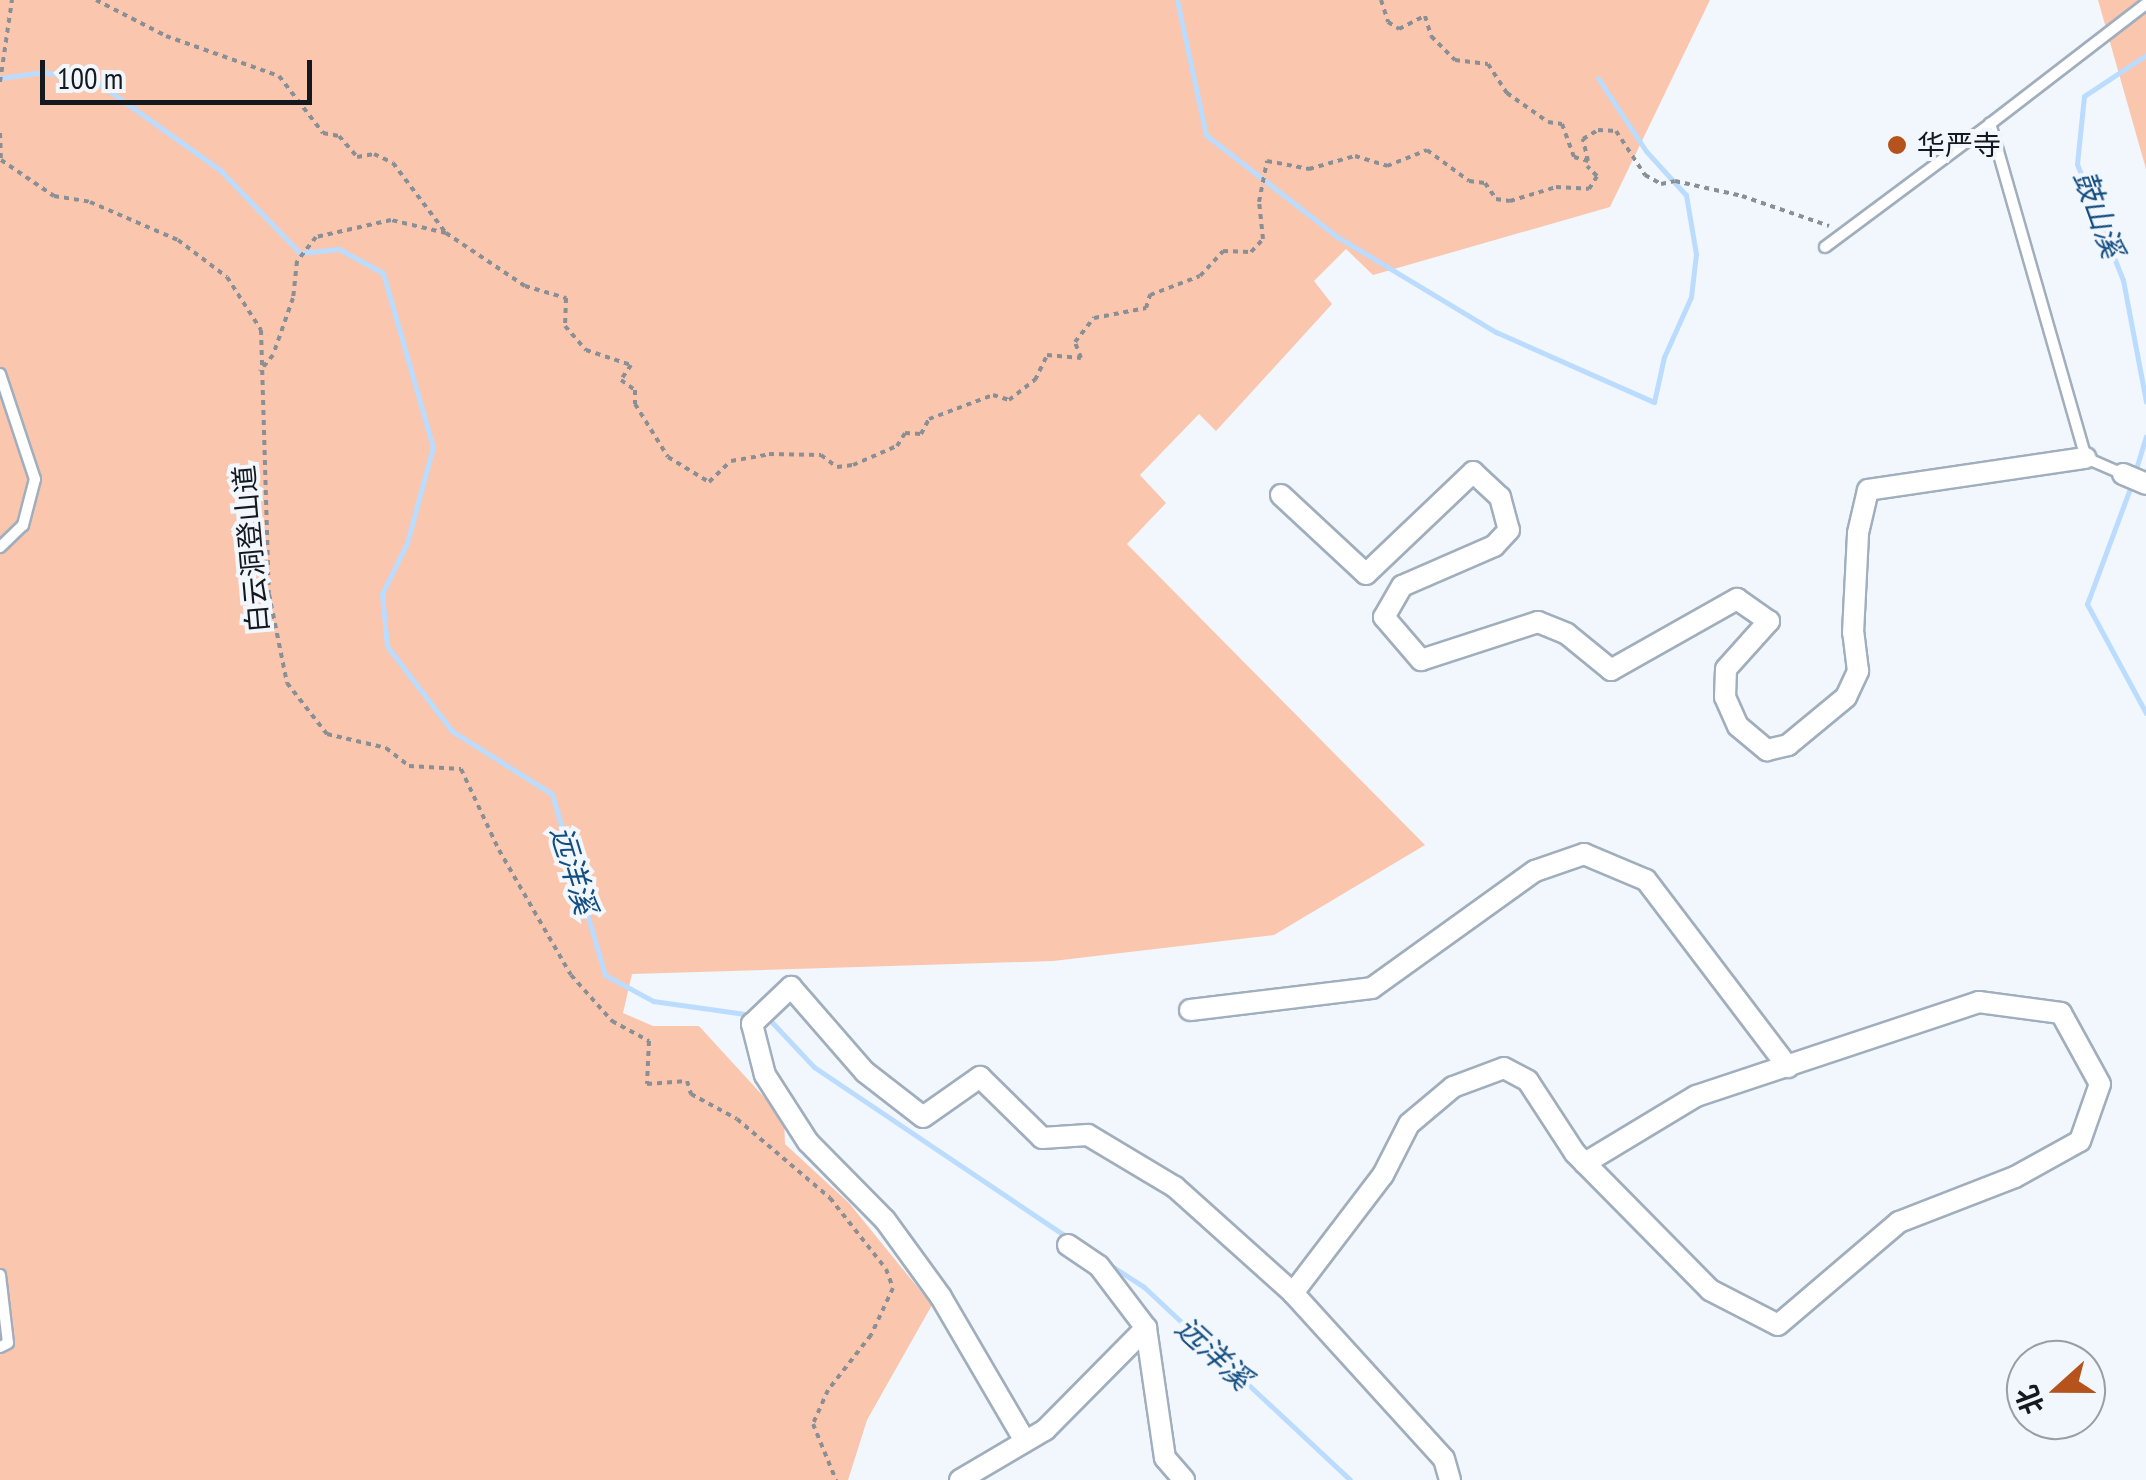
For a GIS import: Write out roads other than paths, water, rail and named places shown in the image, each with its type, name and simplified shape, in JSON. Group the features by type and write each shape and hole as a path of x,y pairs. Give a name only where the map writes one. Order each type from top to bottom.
{"street":[{"path":"1281,494 1366,574 1473,472 1500,497 1509,530 1494,546 1402,586 1384,617 1420,660 1538,622 1568,634 1611,670 1738,598 1769,621 1726,669 1725,697 1738,726 1767,750 1788,744 1846,696 1858,671 1856,577 1868,490 2086,458"},
{"path":"2123,474 2146,484"},
{"path":"1190,1010 1372,988 1535,871 1584,854 1646,880 1788,1067"},
{"path":"1025,1441 941,1297 885,1220 808,1142 765,1076 752,1024 791,986 865,1072 923,1117 980,1076 1042,1138 1088,1135 1175,1187 1292,1293 1444,1459 1450,1480"},
{"path":"1292,1293 1382,1175 1409,1124 1453,1088 1504,1068 1528,1081 1585,1163 1710,1290 1778,1325 1899,1222 2014,1177 2080,1142 2100,1084 2061,1014 1979,1002 1696,1096 1585,1163"},
{"path":"1068,1245 1099,1266 1146,1328 1165,1458 1184,1480"},
{"path":"968,1478 1025,1441 1146,1328"}],"lane":[{"path":"1825,247 2146,4"},
{"path":"1990,124 2086,458 2123,474"},
{"path":"0,374 35,479 23,525 0,547"},
{"path":"0,1275 8,1343 0,1347"}],"waterway":[{"path":"1177,0 1206,135 1336,236 1496,332 1654,402 1664,357 1691,297 1696,254 1686,195 1646,151 1598,78"},
{"name":"鼓山溪","path":"2146,55 2084,96 2077,164 2123,280 2146,402"},
{"name":"远洋溪","path":"0,78 44,72 98,83 220,170 300,253 339,249 383,273 433,447 407,543 382,594 387,646 452,731 552,794 605,975 653,1001 752,1015"},
{"name":"鼓山溪","path":"2135,472 2146,437"},
{"name":"鼓山溪","path":"2132,483 2087,604 2146,713"},
{"name":"远洋溪","path":"768,1018 814,1067 1068,1238"},
{"name":"远洋溪","path":"1107,1263 1144,1287 1350,1480"}],"place":[{"name":"华严寺","path":"1897,145"}]}
